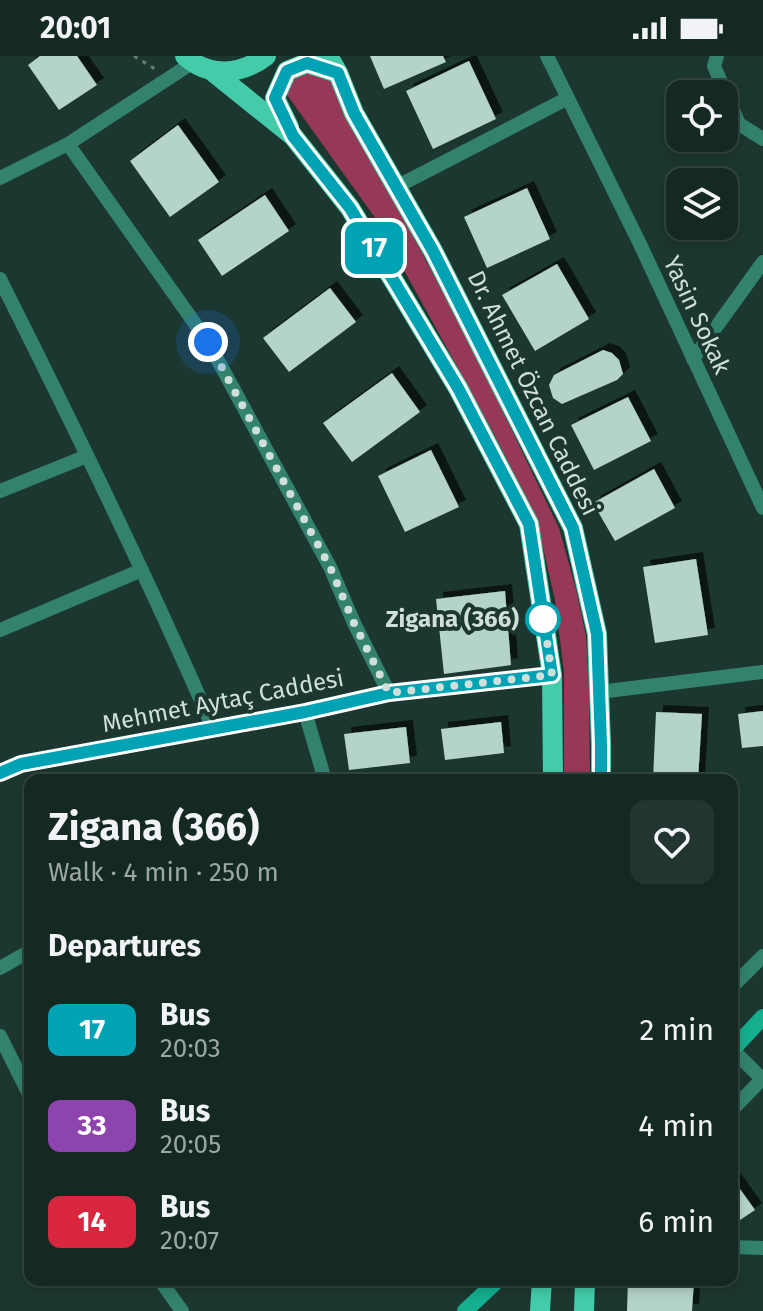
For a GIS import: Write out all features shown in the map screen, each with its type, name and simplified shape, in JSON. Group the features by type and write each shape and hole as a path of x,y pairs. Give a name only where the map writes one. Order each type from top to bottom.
{"main road":[{"path":"212,71 234,72 254,65 266,56"},
{"path":"188,60 212,71 293,136 350,208 458,388 529,524 552,675 553,774"},
{"path":"293,136 275,98 287,71 307,63 333,64"},
{"name":"Dr. Ahmet Özcan Caddesi","path":"333,64 354,113 447,278 573,528 597,634 601,774"},
{"path":"738,1043 763,1017"},
{"path":"465,1311 492,1286"},
{"path":"540,1311 542,1286"},
{"path":"584,1311 585,1286"}],"street":[{"name":"Yasin Sokak","path":"547,56 640,244 763,508"},
{"path":"717,56 714,66 739,124 763,139"},
{"path":"0,178 68,144 168,78 188,60"},
{"path":"396,187 568,98"},
{"path":"68,144 208,342 330,567 389,693"},
{"path":"693,359 763,262"},
{"path":"0,281 168,624 213,728"},
{"path":"0,491 87,456"},
{"path":"0,630 142,570"},
{"path":"599,692 763,672"},
{"name":"Mehmet Aytaç Caddesi","path":"0,773 21,764 305,712 389,693 552,675"},
{"path":"305,712 323,774"},
{"path":"0,968 24,954"},
{"path":"738,981 763,956"},
{"path":"1,1044 24,1085"},
{"path":"738,1055 763,1079 738,1104"},
{"path":"738,1247 763,1248"},
{"path":"164,1286 182,1311"}],"path":[{"path":"134,56 168,78"}],"shaded area":[{"path":"314,71 335,75 359,132 478,360 559,528 586,636 590,774 564,774 564,672 555,600 536,517 376,219 285,92 299,73"}],"building":[{"path":"40,56 77,56 97,85 59,110 28,65"},
{"path":"370,56 443,56 446,62 384,89"},
{"path":"469,61 496,119 433,149 406,91"},
{"path":"178,125 219,182 170,217 130,161"},
{"path":"527,188 550,239 487,268 464,217"},
{"path":"265,195 289,231 222,276 198,240"},
{"path":"557,264 589,319 535,351 502,295"},
{"path":"330,288 356,322 289,372 263,338"},
{"path":"603,350 619,360 623,374 617,380 562,404 553,398 549,385 554,375"},
{"path":"392,373 420,412 352,462 323,423"},
{"path":"628,397 651,441 594,470 571,425"},
{"path":"431,450 459,507 405,532 378,476"},
{"path":"654,469 675,508 615,541 593,503"},
{"path":"696,559 708,635 655,643 643,567"},
{"path":"505,591 511,665 444,674 436,599"},
{"path":"763,711 763,746 742,748 738,714"},
{"path":"656,712 702,714 698,774 653,774"},
{"path":"501,722 504,753 445,760 441,729"},
{"path":"406,727 410,763 349,770 344,734"},
{"path":"738,1186 755,1210 738,1220"},
{"path":"628,1286 694,1286 692,1311 627,1311"}],"bus line":[{"name":"17","path":"0,773 21,764 305,712 389,693 552,675 529,524 458,388 350,208 293,136 275,98 287,71 307,63 338,73 354,113 433,251 573,528 597,634 601,774"}],"place":[{"name":"Zigana (366)","path":"543,619"}],"route":[{"path":"208,342 330,567 389,693 552,675 543,614 543,619"}]}
